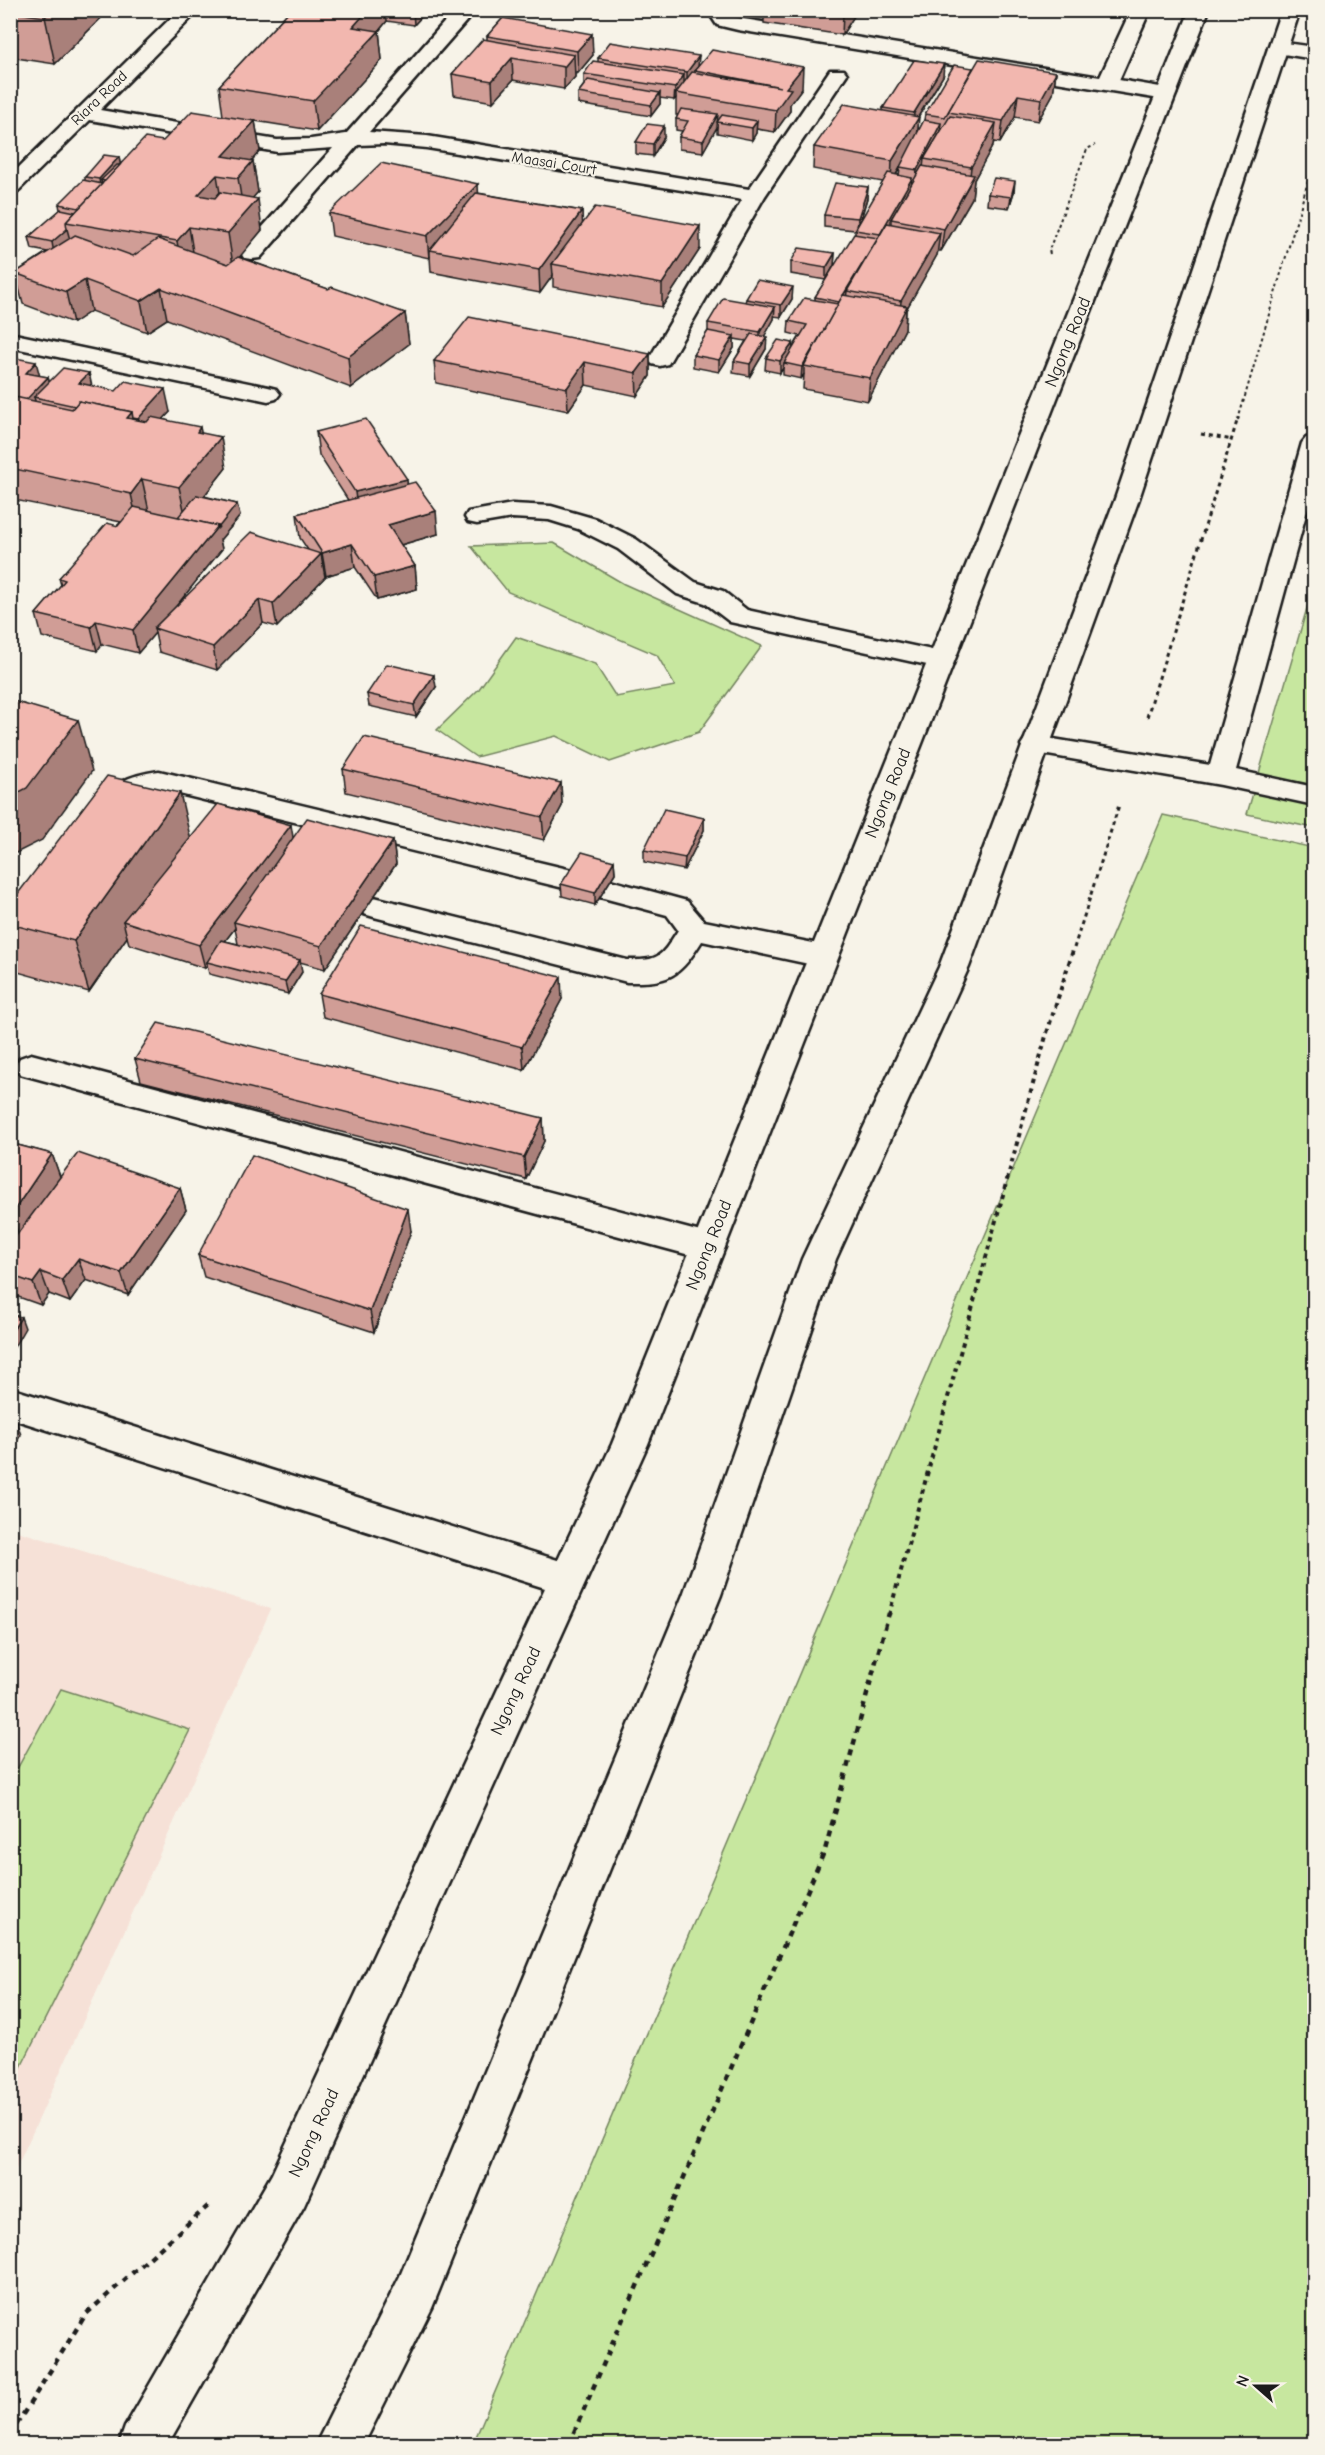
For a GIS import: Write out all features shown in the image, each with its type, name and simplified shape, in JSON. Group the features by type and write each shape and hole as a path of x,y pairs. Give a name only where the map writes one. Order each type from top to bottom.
{"main road":[{"name":"Riara Road","path":"10,188 190,10"},
{"path":"724,10 720,16 724,21 738,24 1166,94"},
{"path":"1107,84 1141,10"},
{"name":"Ngong Road","path":"142,2445 288,2190 630,1444 1200,10"},
{"path":"339,2445 416,2292 688,1628 819,1259 954,967 1127,499 1291,10"},
{"path":"252,253 462,14"},
{"path":"1278,48 1314,53"},
{"path":"660,358 755,196 837,74"},
{"name":"Maasai Court","path":"84,113 277,146 384,138 427,142 755,196"},
{"path":"10,340 268,394"},
{"path":"1221,776 1314,443"},
{"path":"477,517 512,511 551,513 587,524 627,544 686,588 714,597 739,616 941,660"},
{"path":"1035,745 1221,776 1314,796"},
{"path":"90,830 118,794 141,782 159,780 572,880"},
{"path":"606,889 678,909 694,929 781,945 824,956"},
{"path":"374,907 627,971 650,973 670,966 694,929"},
{"path":"32,1066 708,1247"},
{"path":"10,1403 567,1579"}],"path":[{"path":"569,2445 825,1850 1046,1036 1232,440 1314,161"}],"shaded area":[{"path":"11,1529 271,1609 11,2180"}],"green space":[{"path":"554,543 624,584 762,646 699,732 610,762 556,736 476,757 437,730 479,689 516,637 595,664 616,697 675,686 657,655 508,592 471,546"},
{"path":"1314,584 1314,828 1247,814"},
{"path":"1163,815 1314,848 1314,2444 473,2444"},
{"path":"61,1689 190,1730 11,2087 11,1780"}],"building":[{"path":"10,10 51,10 45,17 10,12"},
{"path":"290,10 368,10 353,27 379,31 313,101 219,86"},
{"path":"821,10 845,10 843,14"},
{"path":"503,18 592,34 577,51 487,36"},
{"path":"483,39 574,55 564,67 512,58 492,81 452,74"},
{"path":"610,42 699,56 687,72 598,58"},
{"path":"712,50 803,67 786,88 791,89 776,110 676,93 692,72 781,87 695,70"},
{"path":"979,59 1056,72 1041,99 1018,95 1003,121 948,112"},
{"path":"914,60 944,64 914,113 883,108"},
{"path":"593,61 684,75 675,88 584,74"},
{"path":"954,65 973,68 945,117 925,114"},
{"path":"588,80 660,93 651,105 578,93"},
{"path":"844,104 919,117 892,161 814,147"},
{"path":"681,109 718,114 703,141 679,137 688,121 676,119"},
{"path":"192,111 255,121 223,156 253,161 238,178 217,175 198,195 215,198 220,192 258,199 228,233 189,227 177,241 66,222 145,138 163,141"},
{"path":"722,115 757,121 752,128 717,122"},
{"path":"950,116 996,123 971,167 924,159"},
{"path":"924,120 941,123 917,170 900,167"},
{"path":"647,124 664,126 653,144 636,142"},
{"path":"104,155 119,157 99,179 85,177"},
{"path":"381,163 478,184 427,236 329,213"},
{"path":"117,165 120,165 105,181 101,180"},
{"path":"922,166 974,175 944,229 891,219"},
{"path":"888,173 912,178 880,234 855,230"},
{"path":"994,178 1015,181 1011,197 988,194"},
{"path":"83,180 102,184 79,208 59,204"},
{"path":"835,183 868,187 858,218 824,215"},
{"path":"476,193 582,211 539,270 430,250"},
{"path":"595,207 700,226 662,284 552,264"},
{"path":"61,209 75,212 66,222 67,229 52,242 29,237"},
{"path":"887,223 940,233 901,301 847,291"},
{"path":"854,234 878,238 839,302 815,297"},
{"path":"75,235 133,256 158,239 228,264 238,257 405,313 348,357 161,288 141,301 85,280 66,292 15,273"},
{"path":"799,248 835,253 826,268 791,262"},
{"path":"757,280 793,287 781,305 746,299"},
{"path":"843,295 907,306 870,378 804,366"},
{"path":"723,298 775,307 760,332 708,323"},
{"path":"804,298 838,304 802,367 784,363 807,325 789,321"},
{"path":"469,317 650,354 636,373 585,362 567,388 434,361"},
{"path":"708,331 734,336 719,360 693,355"},
{"path":"751,334 767,337 750,364 734,361"},
{"path":"778,340 793,343 780,361 766,358"},
{"path":"10,357 36,362 26,373 48,377 26,400 10,396"},
{"path":"63,368 89,373 79,383 116,391 125,381 165,389 138,419 133,418 132,412 79,401 75,406 34,397"},
{"path":"10,396 72,409 79,401 132,412 127,418 147,422 151,417 200,427 197,432 221,437 179,487 142,479 131,494 10,468"},
{"path":"366,419 407,479 355,492 316,432"},
{"path":"415,482 436,511 388,525 415,566 374,577 352,544 322,553 297,514"},
{"path":"197,495 237,504 218,528 218,526 178,517"},
{"path":"134,507 218,526 133,630 96,621 91,627 36,614 65,580 59,578 107,523 118,526"},
{"path":"251,532 321,554 273,604 259,600 213,647 154,628"},
{"path":"387,664 434,675 414,705 367,694"},
{"path":"10,700 78,720 27,788 10,797"},
{"path":"364,737 561,783 542,817 343,769"},
{"path":"107,776 180,793 74,941 10,924 10,904"},
{"path":"218,804 291,825 199,945 123,921"},
{"path":"664,809 704,818 685,858 644,850"},
{"path":"307,818 393,841 321,946 234,922"},
{"path":"582,852 614,861 595,893 561,884"},
{"path":"361,926 561,977 522,1047 319,994"},
{"path":"221,940 300,960 285,982 207,962"},
{"path":"158,1023 543,1118 524,1157 135,1059"},
{"path":"10,1143 52,1154 11,1215 10,1214"},
{"path":"78,1153 180,1188 121,1273 78,1259 62,1280 41,1272 33,1283 10,1275 10,1244"},
{"path":"252,1155 408,1209 370,1311 198,1255"},
{"path":"10,1314 21,1317 10,1335"},
{"path":"10,1422 17,1424 10,1433"}]}
